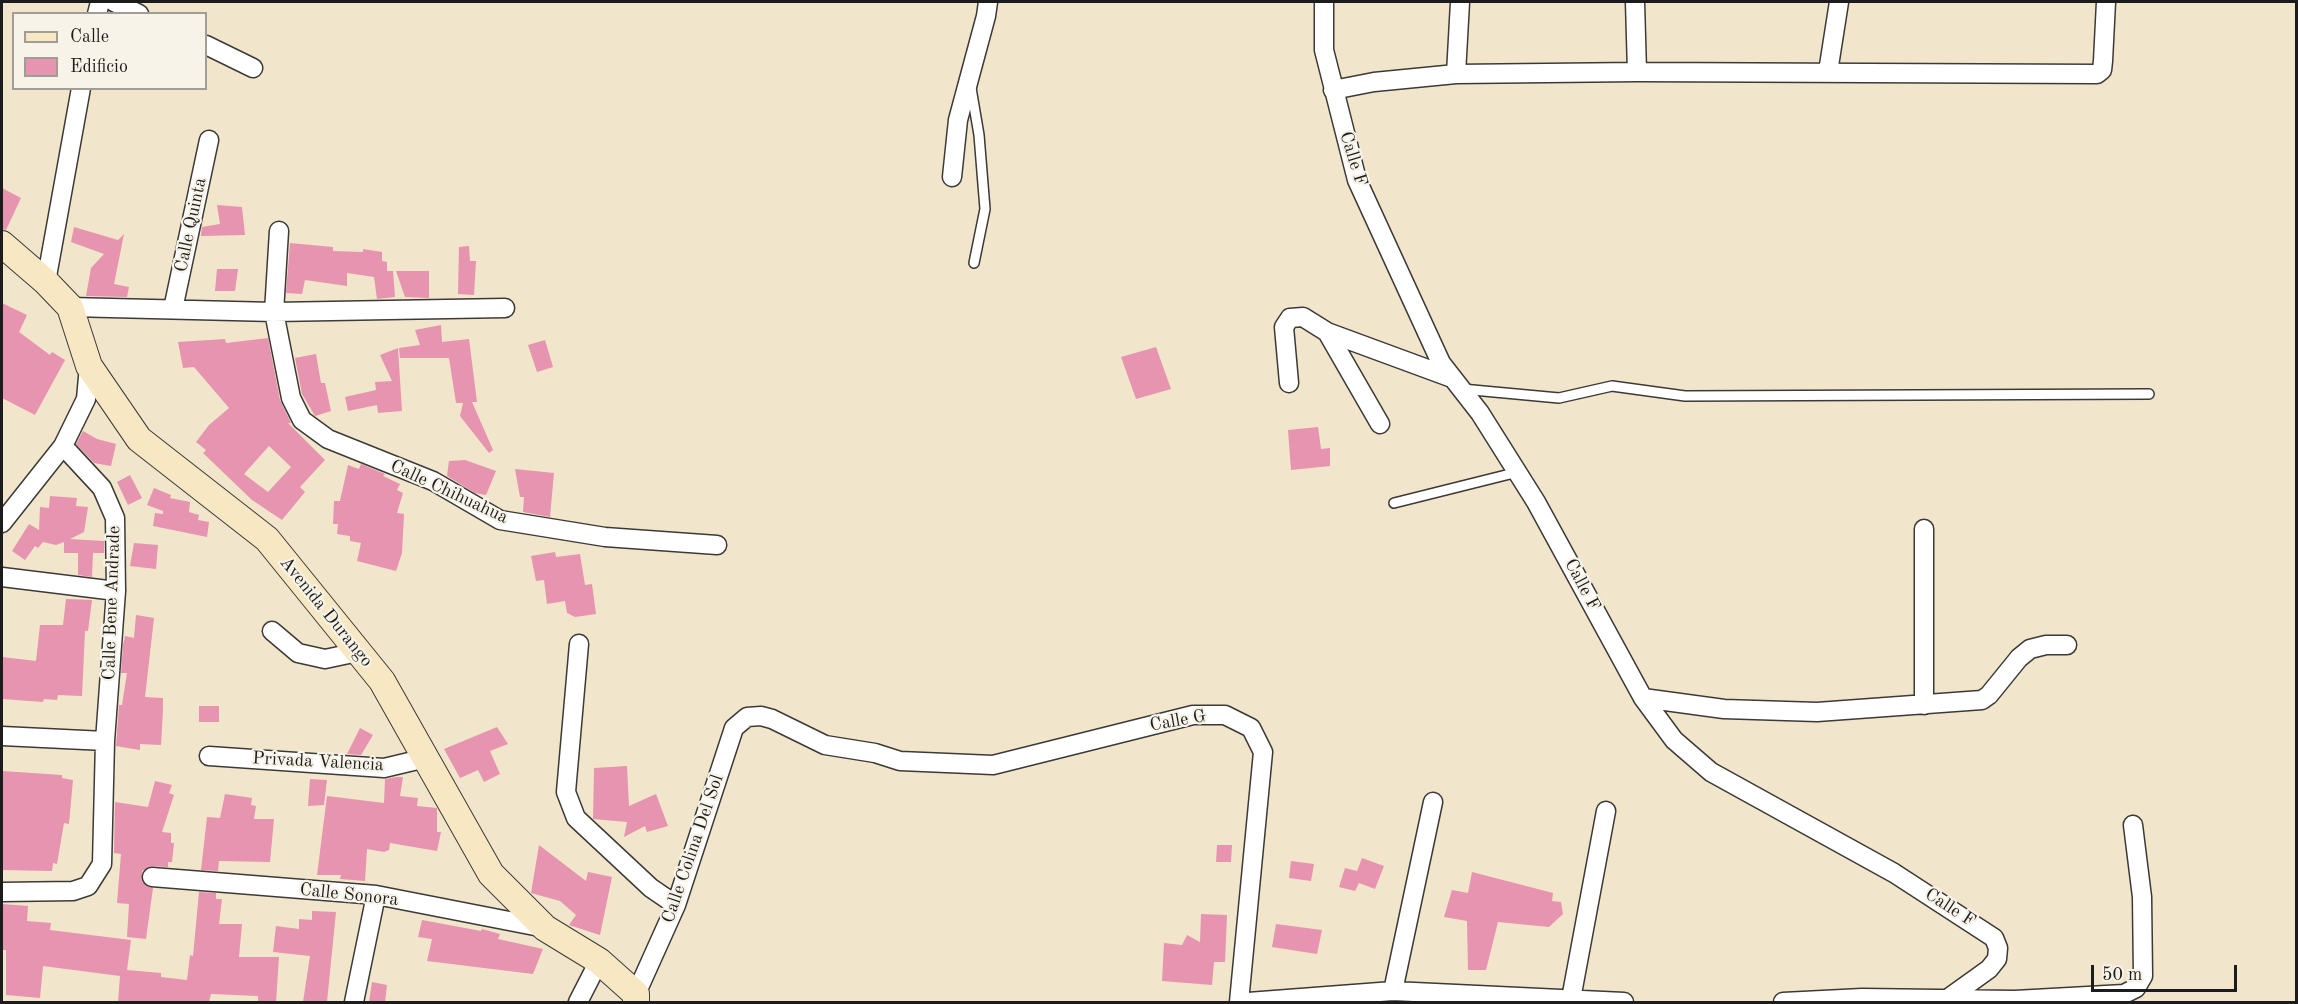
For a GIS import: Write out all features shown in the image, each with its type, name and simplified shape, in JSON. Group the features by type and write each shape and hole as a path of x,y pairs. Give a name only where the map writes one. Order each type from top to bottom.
{"main road":[{"name":"Avenida Durango","path":"4,254 46,282 70,307 89,366 140,439 267,539 382,681 490,874 545,928 599,962 636,998"}],"street":[{"path":"114,2 135,12"},
{"path":"952,177 958,120 988,2"},
{"name":"Calle F","path":"1329,2 1324,50 1358,180 1441,363 1480,413 1518,472 1575,570 1643,698 1674,740 1712,772 1894,873 1994,938 1998,948 1996,959 1989,969 1943,1002"},
{"path":"1456,74 1460,2"},
{"path":"1635,2 1637,72"},
{"path":"1828,72 1839,2"},
{"path":"1333,90 1374,82 1456,74 1637,72 2097,74 2102,70 2106,2"},
{"path":"207,45 253,68"},
{"path":"46,282 81,90"},
{"name":"Calle Quinta","path":"173,309 209,140"},
{"name":"Calle Chihuahua","path":"279,231 274,312 291,398 302,420 328,439 433,481 500,520 605,537 717,545"},
{"path":"70,307 274,312 505,308"},
{"path":"1289,383 1284,327 1290,318 1303,317 1327,332 1458,384"},
{"path":"1327,332 1380,424"},
{"path":"2,523 63,446 86,399 89,366"},
{"name":"Calle Bene Andrade","path":"2,892 73,891 88,886 102,864 105,741 116,591 116,518 102,488 63,446"},
{"path":"1924,529 1924,705"},
{"path":"2,577 116,591"},
{"path":"272,631 298,653 325,659 358,652"},
{"path":"579,644 566,792 576,818 651,888 676,905"},
{"path":"1643,698 1724,709 1817,712 1982,700 1989,695 2019,658 2030,649 2046,645 2067,645"},
{"name":"Calle G","path":"734,728 747,717 761,716 825,745 875,753 900,761 993,765 1193,715 1225,715 1251,728 1263,752 1239,1002"},
{"name":"Calle Colina Del Sol","path":"636,998 676,905 734,728"},
{"path":"2,736 105,741"},
{"name":"Privada Valencia","path":"209,756 384,768 426,758"},
{"path":"1393,991 1433,802"},
{"path":"1571,999 1606,811"},
{"path":"1784,1002 2015,1001 2124,994 2136,988 2143,976 2142,897 2133,825"},
{"name":"Calle Sonora","path":"152,877 376,895 545,928"},
{"path":"354,1002 376,895"},
{"path":"578,1002 599,962"},
{"path":"1248,1002 1393,991 1453,998 1624,1002"}],"lane":[{"path":"970,77 979,135 985,209 974,262"},
{"path":"1458,384 1559,398 1612,386 1685,396 2149,394"},
{"path":"1394,503 1518,472"}],"building":[{"path":"2,188 21,198 6,230 2,229"},
{"path":"217,205 242,207 245,235 201,236 202,227 220,224"},
{"path":"74,227 118,240 124,234 114,284 129,287 127,297 86,296 91,268 104,254 71,242"},
{"path":"290,243 333,247 333,251 363,252 363,249 382,252 382,261 387,262 387,271 393,271 395,297 377,299 374,277 347,273 347,286 305,280 302,294 286,293"},
{"path":"469,246 470,261 476,261 474,295 458,294 459,247"},
{"path":"217,269 238,269 235,291 215,291"},
{"path":"396,271 429,271 429,298 405,297"},
{"path":"2,303 27,315 19,332 50,355 52,352 65,360 35,415 2,398"},
{"path":"441,325 442,342 469,339 477,402 472,402 493,450 489,453 460,416 463,403 456,403 449,358 400,358 399,348 420,345 415,330"},
{"path":"268,338 280,400 291,423 288,423 325,460 300,487 305,492 282,520 252,500 203,453 206,450 196,442 209,425 229,408 194,367 183,368 178,342 225,339 226,343","holes":["269,446 291,467 268,492 244,474"]},
{"path":"545,340 553,367 537,372 528,345"},
{"path":"1156,347 1171,389 1136,399 1121,357"},
{"path":"398,348 402,411 378,413 377,405 348,411 345,397 376,390 375,382 392,381 380,355"},
{"path":"316,354 321,383 325,383 331,411 315,416 302,394 295,358"},
{"path":"1318,427 1321,449 1330,448 1330,466 1291,470 1288,430"},
{"path":"83,431 97,439 116,444 111,466 94,463 76,444"},
{"path":"465,460 496,471 486,495 475,493 447,476 449,461"},
{"path":"361,464 385,474 383,476 400,484 397,490 403,493 397,513 404,514 402,553 396,571 357,561 361,543 350,541 350,536 337,534 338,524 333,524 334,501 340,501 348,465 359,469"},
{"path":"515,469 554,473 550,517 523,512 524,497 520,497"},
{"path":"130,475 142,498 128,505 117,482"},
{"path":"154,488 171,495 170,498 190,502 189,512 199,515 198,520 209,522 207,537 153,526 155,513 163,514 163,511 147,505"},
{"path":"50,496 77,498 76,506 88,507 84,532 70,539 104,541 104,553 93,553 92,577 78,575 78,553 64,553 64,542 56,545 43,542 38,548 35,546 25,560 12,551 29,524 39,530 40,507 49,508"},
{"path":"134,543 158,545 156,569 130,566"},
{"path":"555,552 556,557 580,554 585,585 592,584 596,614 575,617 567,613 565,601 547,604 544,580 536,581 531,556"},
{"path":"66,599 92,600 88,631 85,631 82,696 58,695 57,700 44,699 43,702 2,699 2,657 36,661 40,625 63,625"},
{"path":"136,615 154,618 145,697 163,698 161,745 140,744 140,750 116,746 119,705 122,705 127,673 121,673 123,645 125,636 134,638"},
{"path":"199,706 219,706 219,722 199,722"},
{"path":"497,727 508,744 490,751 500,774 484,782 478,770 460,778 444,749"},
{"path":"360,728 373,735 361,755 347,754"},
{"path":"627,766 629,806 656,794 668,826 647,832 645,826 624,837 627,822 593,819 594,768"},
{"path":"2,771 62,775 62,778 73,780 69,824 64,823 57,864 53,863 52,871 2,870"},
{"path":"403,777 400,796 418,798 417,806 437,808 437,832 441,832 437,851 390,843 389,850 384,852 367,849 365,881 340,879 341,875 317,875 327,796 384,803 385,779"},
{"path":"310,779 327,780 324,805 308,806"},
{"path":"155,781 172,785 169,793 174,795 162,832 171,833 171,843 174,843 172,862 168,862 168,867 152,866 142,871 142,882 153,888 146,939 127,937 129,904 117,903 121,854 114,853 115,802 148,807"},
{"path":"225,794 252,798 251,805 256,806 254,819 274,819 270,862 219,861 218,871 201,870 207,817 220,818"},
{"path":"539,845 586,881 588,872 612,877 600,935 569,925 576,915 560,901 531,893"},
{"path":"1217,845 1232,845 1231,862 1216,862"},
{"path":"1362,858 1384,866 1375,889 1359,883 1355,891 1339,887 1345,868 1357,871"},
{"path":"1291,861 1314,864 1311,881 1289,878"},
{"path":"1472,872 1553,893 1552,901 1561,902 1563,914 1549,927 1498,922 1486,970 1468,970 1467,921 1444,917 1452,890 1468,893"},
{"path":"199,892 216,893 216,899 222,899 219,924 242,924 239,957 279,957 276,1002 258,1002 258,996 211,994 209,1002 118,1002 120,976 43,966 40,998 6,995 6,950 2,950 2,904 28,906 27,921 51,923 50,930 131,940 127,970 161,973 161,977 187,980 190,955 193,956"},
{"path":"312,911 336,912 327,1002 303,1002 310,956 273,952 276,926 299,929 299,919 312,920"},
{"path":"1201,914 1227,915 1225,962 1214,962 1212,985 1162,981 1164,943 1182,945 1187,935 1200,942"},
{"path":"422,920 481,931 482,929 500,934 498,939 543,949 533,974 427,961 432,939 418,937"},
{"path":"1276,924 1322,930 1317,954 1272,947"},
{"path":"372,982 387,985 385,1002 369,1002"}]}
